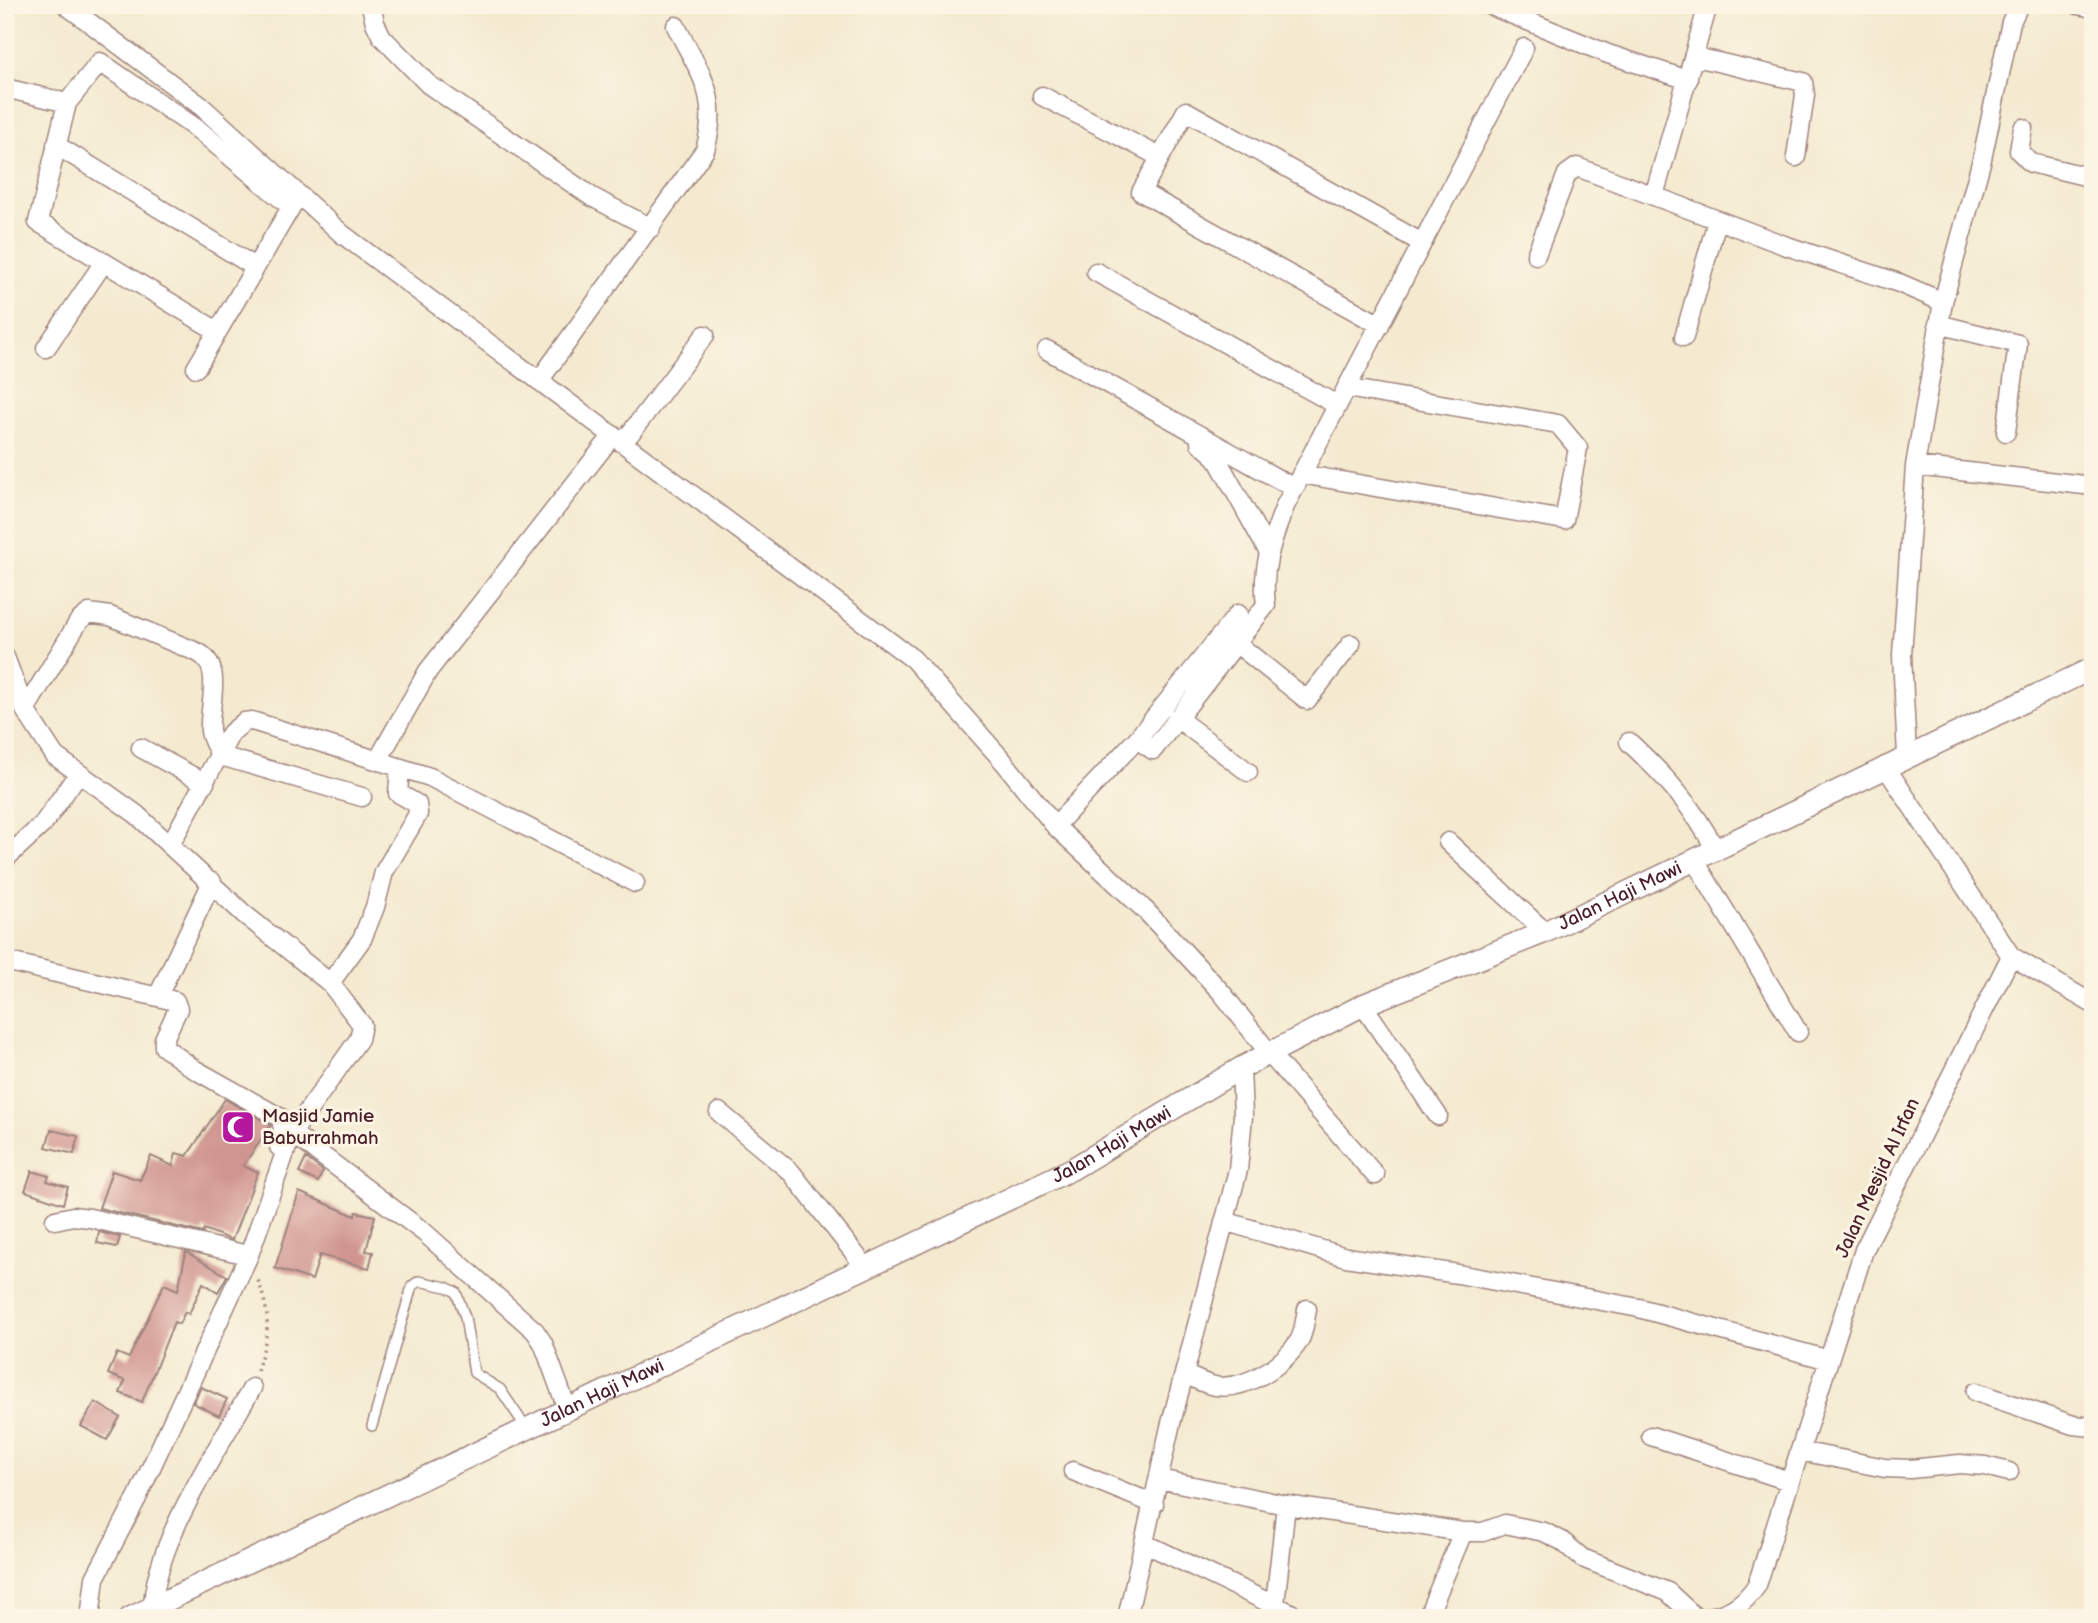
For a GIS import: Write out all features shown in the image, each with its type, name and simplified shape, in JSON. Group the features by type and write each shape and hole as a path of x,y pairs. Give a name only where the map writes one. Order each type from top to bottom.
{"street":[{"path":"66,5 201,106 294,201"},
{"path":"371,5 382,37 428,84 592,197 651,228"},
{"path":"1489,5 1608,54 1688,80"},
{"path":"1654,196 1696,57 1708,5"},
{"path":"1907,756 1902,656 1915,466 1942,302 1982,159 2011,22 2019,5"},
{"path":"2078,5 2093,8"},
{"path":"539,381 705,150 712,122 710,96 676,26"},
{"path":"1137,739 1153,750 1266,605 1263,581 1268,551 1298,481 1524,48"},
{"path":"1696,57 1803,82 1805,95 1796,157"},
{"path":"217,331 38,222 67,103 100,62 342,234 913,659 987,742 1055,827 1147,912 1222,993 1269,1053 1375,1175"},
{"path":"5,88 67,103"},
{"path":"1042,96 1160,157"},
{"path":"1380,325 1140,192 1186,111 1422,243"},
{"path":"2023,128 2019,151 2027,161 2093,178"},
{"path":"56,145 255,267"},
{"path":"1536,255 1571,169 1577,167 1717,221 1899,283 1942,302"},
{"path":"196,368 294,201"},
{"path":"1684,337 1717,221"},
{"path":"46,348 104,262"},
{"path":"1096,272 1337,405"},
{"path":"1938,324 2018,344 2006,432"},
{"path":"378,760 428,671 705,334"},
{"path":"1047,350 1179,424 1298,481 1564,520 1578,448 1559,424 1346,388"},
{"path":"1179,424 1216,457 1268,551"},
{"path":"1915,466 2093,486"},
{"path":"25,710 69,632 89,613 110,616 199,653 209,661 213,673 210,732 221,756 362,797"},
{"path":"1055,827 1137,739 1238,614"},
{"path":"1236,643 1307,700 1352,644"},
{"path":"5,657 25,710 55,757 136,814 244,914 330,983 361,1021 362,1030 292,1133 244,1254 137,1498 94,1578 89,1618"},
{"name":"Jalan Haji Mawi","path":"130,1618 1072,1169 1241,1068 1363,1004 1545,932 2093,668"},
{"path":"1177,718 1248,772"},
{"path":"170,845 221,756 231,733 244,722 252,721 378,760 458,789 635,883"},
{"path":"1629,742 1679,792 1700,819 1716,851"},
{"path":"141,748 205,783"},
{"path":"1885,766 2011,956 2093,1004"},
{"path":"330,983 362,939 375,907 384,872 418,814 416,804 398,793 400,768"},
{"path":"5,859 43,824 78,774"},
{"path":"1448,842 1545,932"},
{"path":"1695,861 1798,1032"},
{"path":"158,996 212,882"},
{"name":"Jalan Mesjid Al Irfan","path":"1706,1618 1732,1611 1743,1603 1757,1585 1869,1238 2011,956"},
{"path":"5,961 178,1003 178,1009 164,1039 167,1051 281,1118 283,1124 280,1144 244,1254"},
{"path":"1363,1004 1438,1116"},
{"path":"1127,1618 1184,1374 1238,1170 1243,1116 1241,1068"},
{"path":"719,1111 791,1172 866,1268"},
{"path":"292,1133 425,1233 535,1331 543,1343 568,1411"},
{"path":"55,1220 81,1216 244,1254"},
{"path":"1224,1221 1346,1257 1458,1274 1639,1308 1829,1360"},
{"path":"1184,1374 1218,1387 1242,1382 1270,1369 1283,1361 1300,1339 1307,1310"},
{"path":"153,1609 155,1580 183,1514 252,1388"},
{"path":"1976,1392 2073,1425 2093,1427"},
{"path":"1651,1436 1789,1481"},
{"path":"1800,1451 1885,1468 1910,1469 1960,1464 2009,1472"},
{"path":"1073,1471 1154,1504"},
{"path":"1158,1479 1286,1505 1463,1532 1483,1532 1504,1524 1544,1532 1562,1541 1581,1558 1668,1592 1696,1618"},
{"path":"1275,1604 1286,1505"},
{"path":"1427,1618 1463,1532"},
{"path":"1144,1542 1301,1618"}],"lane":[{"path":"372,1426 412,1286 419,1281 456,1292 465,1317 474,1373 500,1389 528,1430"}],"path":[{"path":"244,1254 266,1304 269,1332 252,1388"}],"building":[{"path":"225,1099 271,1125 243,1166 258,1172 232,1240 204,1229 203,1233 99,1208 112,1171 140,1180 151,1156 173,1166 176,1153 187,1156"},
{"path":"51,1130 78,1136 74,1154 46,1147"},
{"path":"306,1158 323,1171 318,1182 299,1173"},
{"path":"32,1171 49,1176 47,1181 68,1187 63,1204 25,1191"},
{"path":"299,1192 355,1216 356,1212 375,1216 366,1251 373,1252 369,1268 320,1255 312,1280 275,1268"},
{"path":"99,1232 120,1237 117,1247 97,1243"},
{"path":"186,1252 227,1276 218,1292 203,1283 189,1314 185,1312 179,1324 174,1322 142,1402 120,1393 125,1381 108,1374 117,1353 129,1358 164,1284 178,1290"},
{"path":"201,1387 227,1399 219,1416 193,1403"},
{"path":"95,1402 120,1417 107,1440 81,1426"}],"place":[{"name":"Masjid Jamie Baburrahmah","path":"238,1127"}]}
